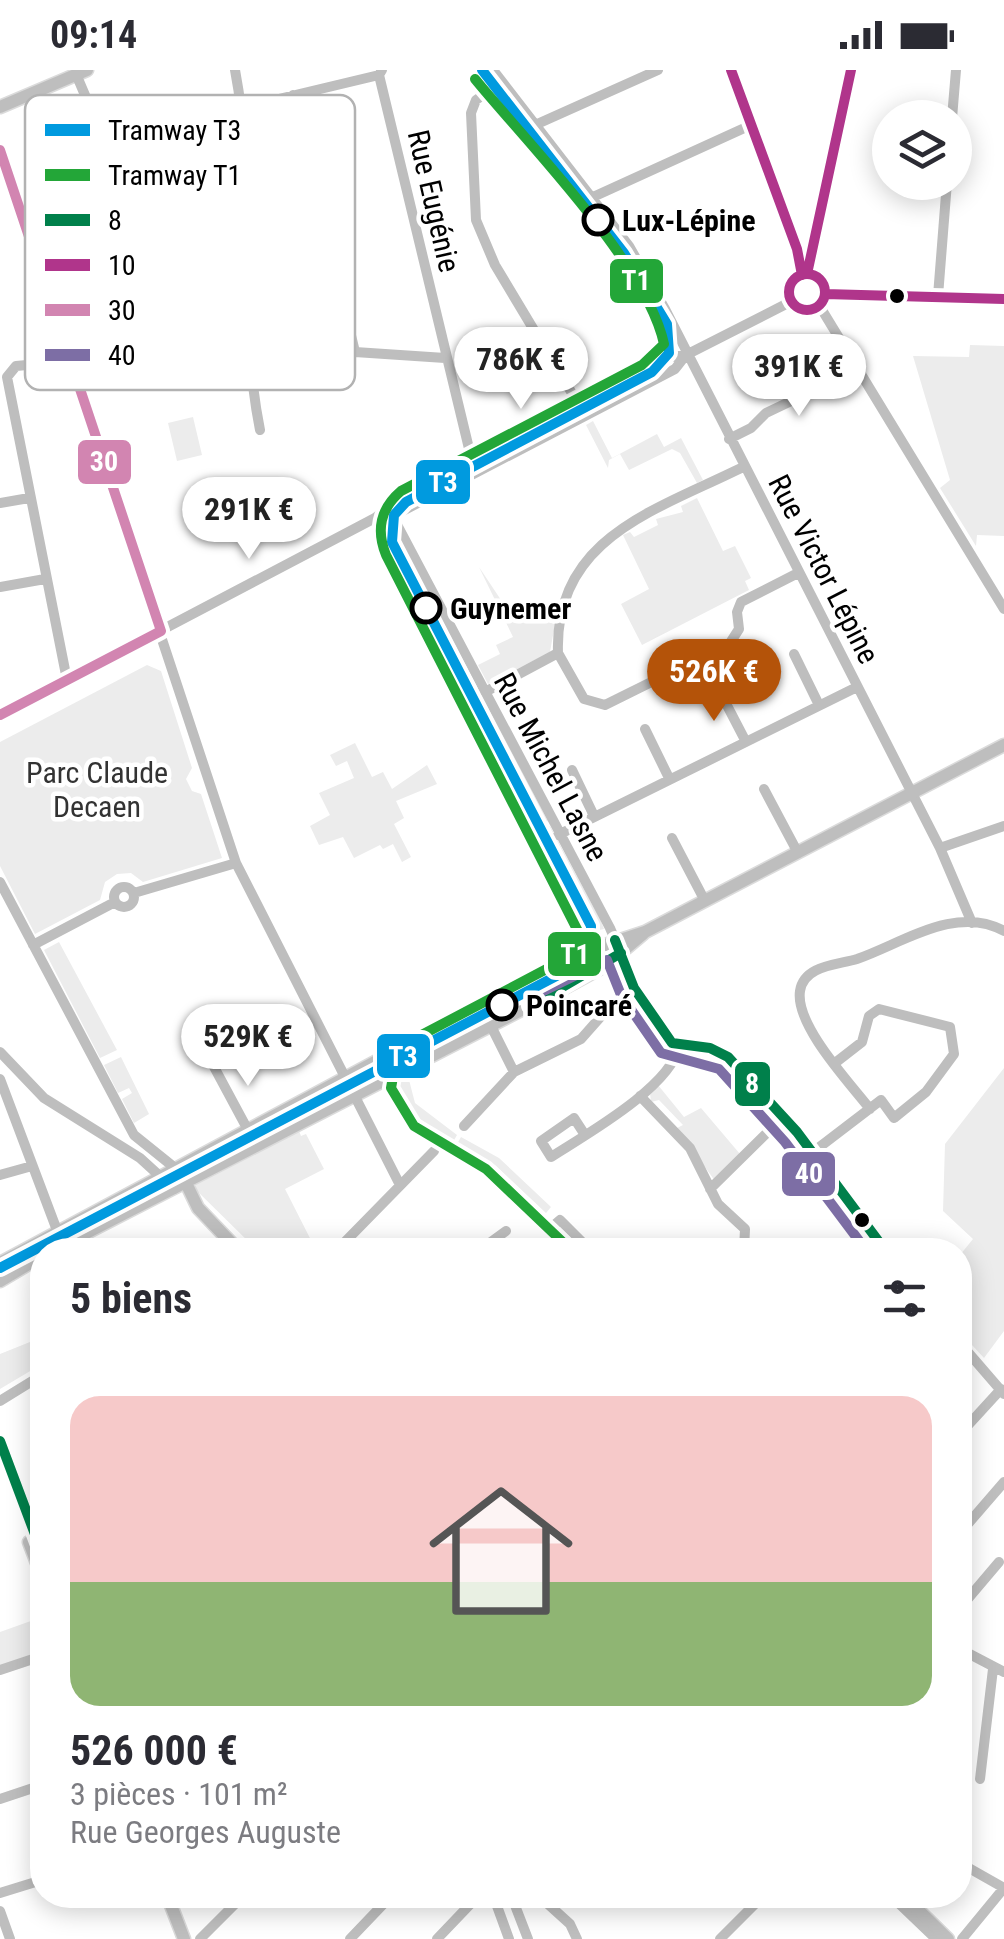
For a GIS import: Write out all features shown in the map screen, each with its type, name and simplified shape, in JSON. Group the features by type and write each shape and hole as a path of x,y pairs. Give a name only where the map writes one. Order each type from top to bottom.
{"main road":[{"path":"26,95 81,72"},
{"path":"0,106 25,96"},
{"path":"67,1238 161,1175 618,946 1004,745"},
{"path":"71,1238 180,1186 600,968 618,946"},
{"path":"180,1186 227,1238"},
{"path":"0,1263 30,1253"},
{"path":"0,1282 30,1263"},
{"path":"0,1442 30,1521"},
{"path":"0,1465 30,1544"},
{"path":"172,1908 184,1939"},
{"path":"916,1908 948,1939"}],"street":[{"path":"234,70 239,95"},
{"name":"Rue Victor Lépine","path":"493,70 637,259 940,848 972,923"},
{"path":"534,125 658,70"},
{"path":"731,70 804,274"},
{"path":"792,301 791,284 804,274 852,70"},
{"path":"954,100 956,70"},
{"path":"294,95 381,72"},
{"name":"Rue Eugénie","path":"381,72 472,461"},
{"path":"502,82 476,100 471,113 476,220 495,265 578,405"},
{"path":"593,198 751,125"},
{"path":"0,150 25,223"},
{"path":"938,296 946,200"},
{"path":"792,301 805,310 819,306 825,294 821,281 804,274"},
{"path":"825,294 1004,299"},
{"path":"375,518 394,517 674,369 686,356 792,301"},
{"path":"819,306 1004,609"},
{"path":"355,352 445,358"},
{"path":"0,714 375,518 398,498 670,357 686,356"},
{"path":"25,366 12,368 7,377 6,408 67,680"},
{"path":"729,439 751,428 766,413 856,370"},
{"path":"82,390 236,864 400,1185"},
{"path":"254,390 260,430"},
{"path":"743,467 615,532 591,551 569,588 558,654 584,698 605,705 730,642 739,629 738,605 798,572"},
{"path":"0,503 29,498"},
{"name":"Rue Michel Lasne","path":"394,517 618,946 634,988 666,1036 679,1046"},
{"path":"0,587 45,579"},
{"path":"485,692 558,654"},
{"path":"794,654 819,705"},
{"path":"558,834 856,687"},
{"path":"719,690 745,740"},
{"path":"645,729 668,778"},
{"path":"572,770 594,816"},
{"path":"764,789 798,853"},
{"path":"940,848 1004,826"},
{"path":"672,838 705,901"},
{"path":"33,946 115,902 120,888 134,893 236,864"},
{"path":"0,882 134,1135 175,1168 180,1186"},
{"path":"870,1109 807,1024 800,999 804,980 821,968 856,959 924,929 972,923 1004,931"},
{"path":"464,1126 514,1072 581,1039 620,996 634,988"},
{"path":"813,1152 881,1100 894,1118 926,1092 954,1054 950,1028 880,1009 869,1016 862,1042 835,1062"},
{"path":"490,1026 514,1072"},
{"path":"585,1135 640,1096 672,1064 679,1046 703,1046 728,1057 813,1152 877,1238"},
{"path":"0,1052 44,1098 180,1186"},
{"path":"213,1065 249,1132"},
{"path":"0,1080 56,1238"},
{"path":"640,1096 690,1148 718,1204 745,1229 745,1238"},
{"path":"710,1189 782,1118"},
{"path":"123,1148 134,1146 134,1135"},
{"path":"348,1238 434,1151"},
{"path":"0,1175 32,1166"},
{"path":"553,1226 560,1220 578,1238"},
{"path":"496,1238 506,1231"},
{"path":"972,1357 1002,1392 972,1422"},
{"path":"0,1401 30,1386"},
{"path":"972,1519 1004,1482"},
{"path":"972,1594 999,1562"},
{"path":"972,1656 999,1671 980,1779"},
{"path":"0,1670 30,1660"},
{"path":"0,1799 30,1790"},
{"path":"962,1939 1004,1888 972,1870"},
{"path":"0,1892 30,1883"},
{"path":"200,1939 231,1908"},
{"path":"356,1937 381,1908"},
{"path":"437,1939 467,1908"},
{"path":"500,1908 509,1939"},
{"path":"516,1908 528,1939"},
{"path":"552,1908 570,1924 578,1939"},
{"path":"720,1939 751,1908"},
{"path":"904,1908 936,1939"},
{"path":"0,1911 6,1936"}],"green space":[{"path":"970,345 1004,346 1004,536 977,535 976,546 940,488 950,480 913,356 969,357"},
{"path":"646,372 648,380 405,508 397,502"},
{"path":"193,417 202,455 177,461 168,423"},
{"path":"593,421 612,458 657,434 664,447 681,438 703,480 697,483 680,453 672,449 629,470 620,454 609,460 608,468 586,425"},
{"path":"697,498 723,551 735,546 751,578 745,581 749,590 642,645 621,604 649,589 623,535 630,532 634,537 658,525 656,519 683,512 681,506"},
{"path":"479,567 507,609 515,605 535,619 555,624 550,652 488,684 478,665 500,654 496,645 513,637"},
{"name":"Parc Claude Decaen","path":"147,665 161,671 192,768 186,779 192,791 201,794 222,858 143,882 131,873 117,874 105,882 100,900 35,934 0,866 0,742"},
{"path":"478,687 548,821 538,827 467,692"},
{"path":"355,743 372,777 383,772 392,789 427,765 437,784 396,801 404,818 394,824 411,857 402,862 393,844 383,849 380,845 354,858 343,837 319,845 310,826 330,815 319,793 354,778 347,761 336,766 330,755"},
{"path":"550,826 604,929 599,930 584,900 577,903 540,831"},
{"path":"59,942 117,1050 100,1058 44,950"},
{"path":"121,1057 149,1114 134,1123 122,1099 132,1093 129,1088 118,1093 104,1065"},
{"path":"1004,1068 1004,1331 984,1358 972,1345 973,1239 943,1211 945,1144"},
{"path":"408,1076 415,1103 457,1135 453,1142 410,1112 397,1085 397,1080"},
{"path":"658,1085 684,1117 701,1108 740,1154 715,1181 677,1128 683,1125 659,1100 651,1102 650,1093"},
{"path":"328,1090 334,1101 195,1174 188,1163"},
{"path":"299,1131 301,1136 306,1134 324,1169 285,1189 310,1238 245,1238 195,1189 196,1184"},
{"path":"461,1137 499,1158 551,1207 546,1213 495,1165 457,1144"},
{"path":"30,1342 30,1371 0,1389 0,1354"},
{"path":"30,1621 30,1656 0,1667 0,1632"}],"tram line":[{"name":"T3","path":"57,1238 583,962 591,953 591,926 392,542 394,515 406,502 652,372 669,353 667,324 624,253 482,70"},
{"name":"T1","path":"475,79 611,242 653,312 664,344 642,365 401,491 388,505 381,529 386,555 583,941 577,953 414,1039 396,1060 391,1088 414,1126 486,1169 558,1238"},
{"path":"544,826 549,843"},
{"name":"T3","path":"0,1268 30,1252"}],"transit line":[{"name":"10","path":"731,70 797,249 802,275"},
{"name":"10","path":"807,274 851,70"},
{"name":"30","path":"0,150 25,225"},
{"name":"10","path":"807,274 820,279 825,292 820,305 807,310 794,305 789,292 794,279 807,274"},
{"name":"10","path":"825,294 1004,299"},
{"name":"30","path":"80,390 161,631"},
{"name":"30","path":"0,715 161,631"},
{"name":"8","path":"615,940 634,988 672,1043 710,1048 728,1057 797,1132 876,1238"},
{"name":"8","path":"530,1006 621,953"},
{"name":"40","path":"527,999 607,960 621,995 661,1053 719,1069 785,1142 857,1238"},
{"name":"8","path":"0,1441 30,1521"}],"place":[{"name":"Lux-Lépine","path":"598,220"},
{"name":"Guynemer","path":"426,608"},
{"name":"Poincaré","path":"502,1005"}]}
